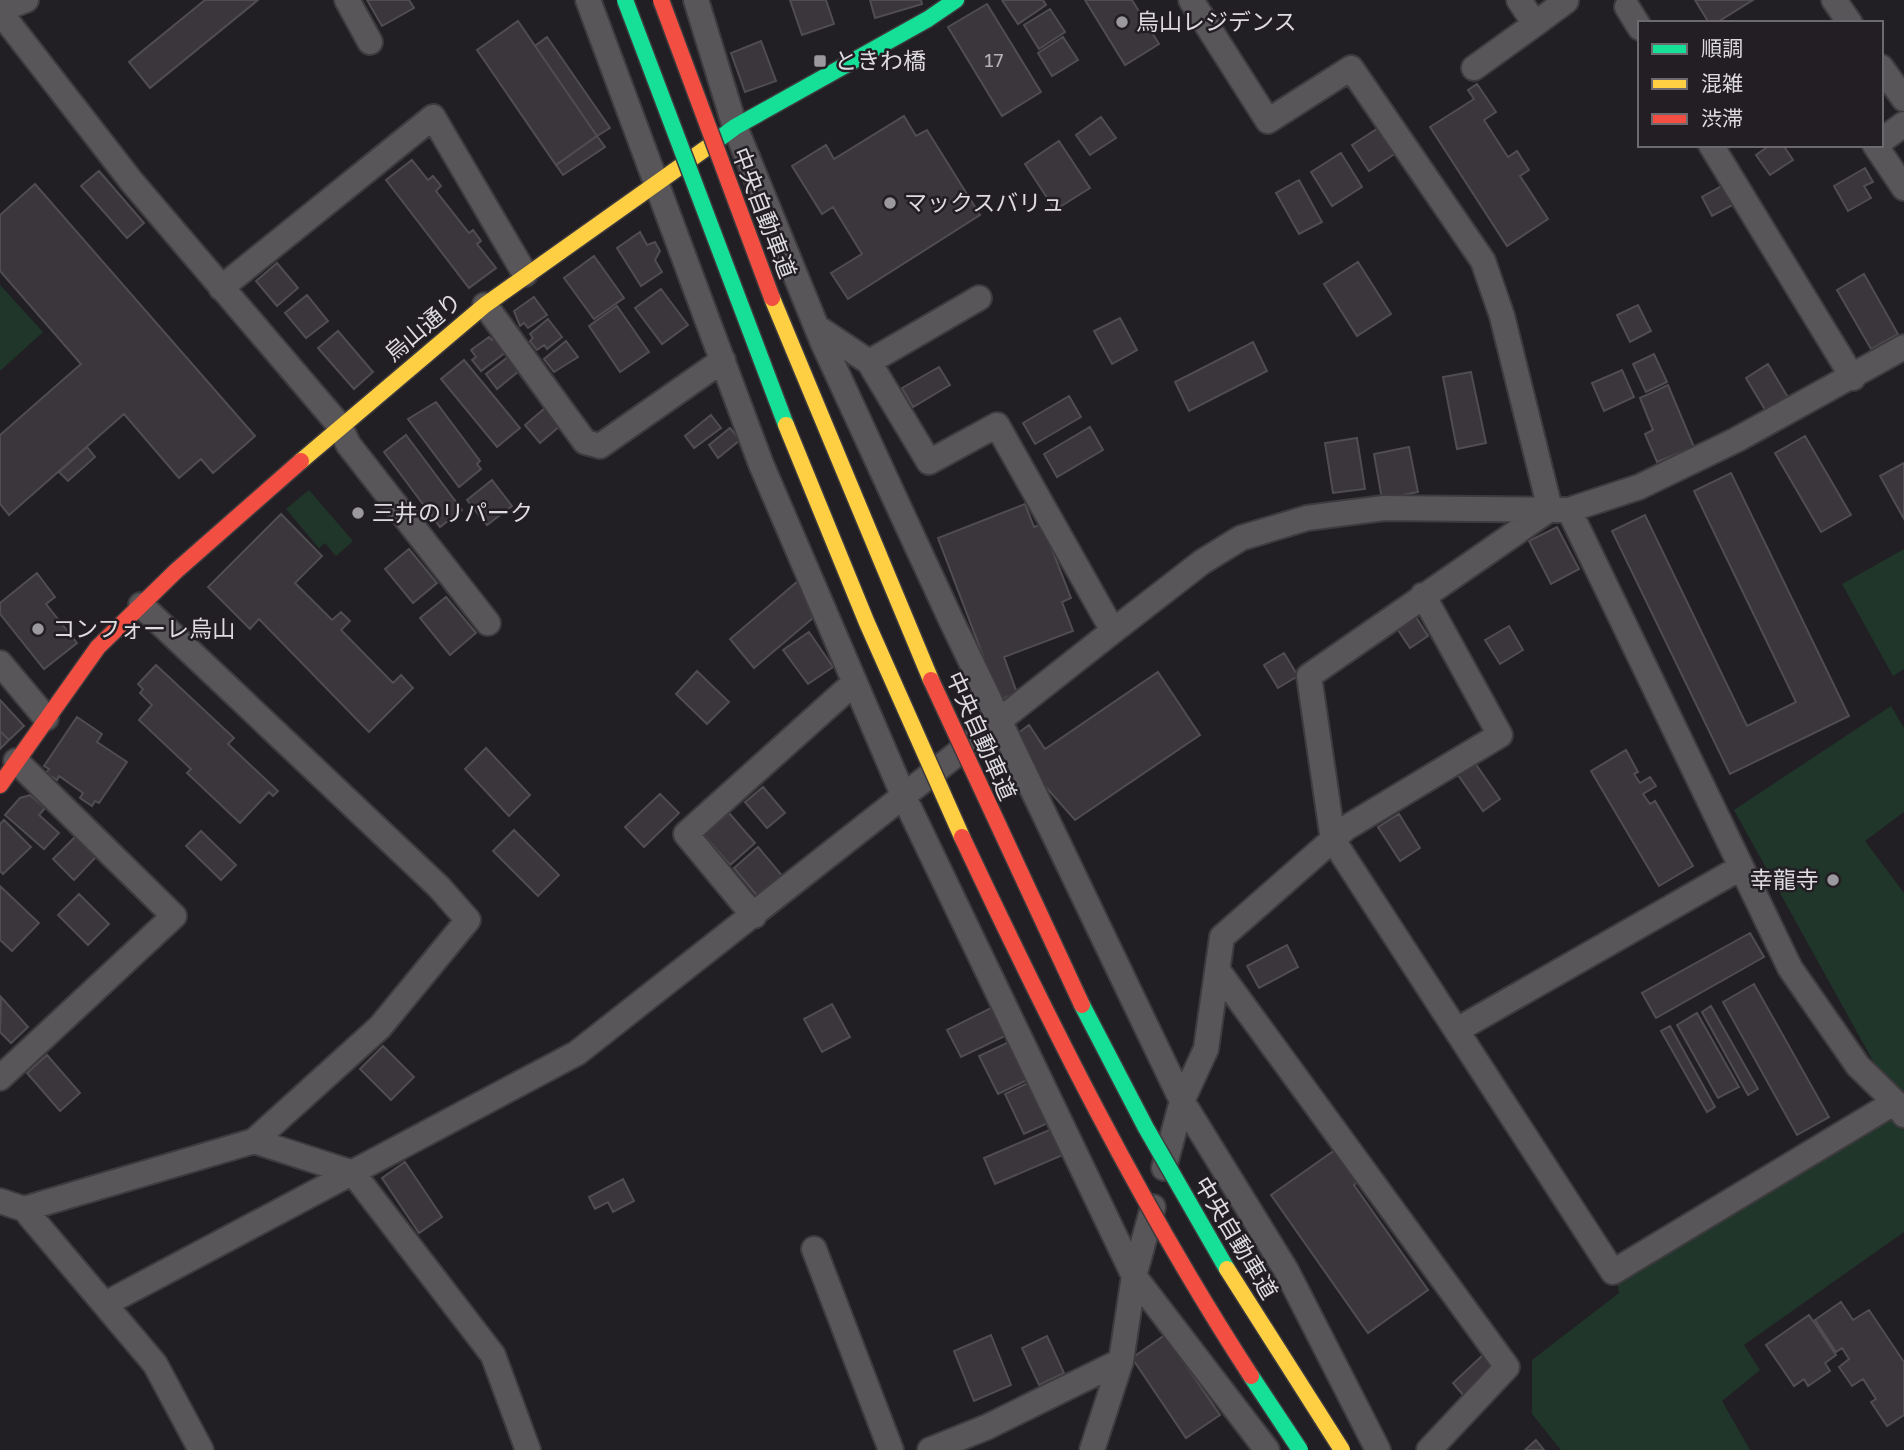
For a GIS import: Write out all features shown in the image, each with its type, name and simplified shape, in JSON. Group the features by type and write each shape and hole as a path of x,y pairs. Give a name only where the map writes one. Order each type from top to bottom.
{"main road":[{"path":"625,0 807,480 942,797 1082,1084 1160,1228 1300,1450"},
{"name":"中央自動車道","path":"661,0 774,303 838,464 975,782 1119,1077 1171,1173 1264,1329 1342,1450"},
{"name":"烏山通り","path":"0,785 98,647 340,426 485,306 525,274 735,127 928,19 956,0"}],"street":[{"path":"26,0 0,11 132,182 340,426 348,444 488,623"},
{"path":"347,0 370,42"},
{"path":"588,0 658,181 761,464 904,797 1134,1276 1267,1450"},
{"path":"696,0 735,127 821,335 999,720 1182,1101 1286,1270 1378,1450"},
{"path":"1191,0 1268,121 1351,68 1483,261 1502,316 1559,510 1790,968 1858,1066 1899,1109 1613,1272 1333,840 1309,676 1423,595 1559,510 1639,487 1736,440 1853,378 1904,347"},
{"path":"1518,0 1535,24"},
{"path":"1834,0 1849,21"},
{"path":"1474,68 1566,1"},
{"path":"1627,7 1638,25"},
{"path":"1883,70 1904,99"},
{"path":"221,288 433,117 525,274"},
{"path":"1883,140 1904,124"},
{"path":"1712,147 1853,378"},
{"path":"1876,147 1904,188"},
{"path":"869,362 979,298"},
{"path":"485,306 585,442 600,446 723,360"},
{"path":"821,335 869,362 929,463 997,425 1113,631"},
{"path":"105,1304 577,1053 1113,631 1202,562 1241,538 1307,517 1384,508 1559,510"},
{"path":"1092,1450 1121,1362 1134,1276 1182,1101 1206,1049 1222,937 1346,828 1500,735 1423,595"},
{"path":"24,1209 254,1140 380,1027 468,920 439,887 141,605"},
{"path":"0,663 46,718"},
{"path":"754,916 686,834 853,682"},
{"path":"0,1078 174,916 16,761"},
{"path":"1457,1030 1740,868"},
{"path":"1219,972 1507,1367 1429,1450"},
{"path":"254,1140 354,1173 493,1355 528,1450"},
{"path":"0,1201 24,1209 155,1364 201,1450"},
{"path":"814,1249 891,1450"},
{"path":"930,1450 987,1427 1121,1362"}],"green space":[{"path":"0,285 43,332 0,371"},
{"path":"309,490 353,541 336,556 325,543 319,548 286,509"},
{"path":"1904,549 1904,669 1893,676 1842,584"},
{"name":"幸龍寺","path":"1891,706 1904,728 1904,812 1865,841 1904,893 1904,1099 1873,1061 1734,810"},
{"path":"1894,1115 1904,1130 1904,1232 1744,1345 1760,1370 1722,1401 1750,1450 1561,1450 1532,1414 1532,1360 1619,1293 1617,1282"}],"building":[{"path":"205,0 258,0 150,88 129,62"},
{"path":"367,0 409,0 414,8 382,26"},
{"path":"790,0 826,0 834,24 802,35"},
{"path":"870,0 921,0 922,4 875,18"},
{"path":"1002,0 1043,0 1046,5 1018,24"},
{"name":"烏山レジデンス","path":"1085,0 1132,0 1159,44 1125,65"},
{"path":"1695,0 1753,0 1719,21 1708,21"},
{"path":"987,4 1041,92 1002,116 948,27"},
{"path":"1050,9 1065,32 1039,49 1024,25"},
{"path":"518,21 597,136 556,165 477,50"},
{"path":"547,37 610,128 597,136 535,46"},
{"path":"1063,37 1078,60 1052,76 1038,53"},
{"path":"761,41 776,81 745,92 731,53"},
{"path":"1477,84 1496,112 1484,120 1508,157 1517,151 1529,170 1520,176 1548,219 1507,246 1430,127 1474,99 1468,90"},
{"path":"904,116 916,136 927,130 980,215 848,299 831,273 862,254 833,207 822,214 792,166 826,145 834,159"},
{"path":"1101,117 1116,138 1090,155 1076,135"},
{"path":"1383,125 1399,151 1369,171 1352,145"},
{"path":"597,136 605,147 563,175 556,165"},
{"path":"1059,141 1090,188 1055,210 1025,164"},
{"path":"1767,147 1784,147 1793,160 1770,175 1756,155"},
{"path":"1341,153 1362,187 1332,206 1311,172"},
{"path":"412,160 428,180 433,176 441,186 436,191 469,233 473,230 481,241 477,244 496,268 469,288 386,180"},
{"path":"1865,168 1873,182 1864,186 1871,198 1848,211 1834,186"},
{"path":"99,171 144,223 127,238 81,186"},
{"path":"1299,180 1322,222 1299,234 1276,193"},
{"path":"1727,183 1738,202 1712,216 1702,197"},
{"path":"35,184 255,436 213,473 201,459 179,478 124,414 9,515 0,504 0,435 81,364 0,271 0,215"},
{"path":"640,232 647,245 655,242 660,251 655,260 662,272 641,286 617,248"},
{"path":"594,256 624,298 594,319 564,278"},
{"path":"1358,262 1391,314 1357,336 1324,284"},
{"path":"277,263 298,288 277,306 256,281"},
{"path":"1864,274 1898,334 1871,349 1837,290"},
{"path":"661,289 688,325 662,344 635,308"},
{"path":"307,295 328,321 306,338 285,313"},
{"path":"534,297 547,315 528,328 524,323 520,326 514,311"},
{"path":"1638,305 1651,331 1630,342 1617,315"},
{"path":"617,306 649,352 620,372 589,326"},
{"path":"1120,318 1137,350 1112,364 1094,331"},
{"path":"548,319 562,337 547,349 544,345 537,350 530,341 533,338 530,334"},
{"path":"338,331 373,372 354,389 318,348"},
{"path":"489,337 492,340 495,337 506,352 481,371 472,360 476,357 471,350"},
{"path":"566,341 578,357 554,372 544,359"},
{"path":"1253,342 1267,371 1189,411 1175,382"},
{"path":"1654,354 1667,382 1646,392 1633,364"},
{"path":"508,357 519,371 497,389 486,374"},
{"path":"464,360 520,428 497,447 441,379"},
{"path":"1768,364 1789,399 1767,413 1746,378"},
{"path":"939,367 950,385 913,407 902,388"},
{"path":"1622,370 1634,397 1604,411 1592,383"},
{"path":"1471,372 1486,443 1457,449 1443,377"},
{"path":"1668,385 1694,447 1657,462 1645,434 1653,430 1640,398"},
{"path":"1069,396 1081,417 1035,444 1023,423"},
{"path":"436,402 480,461 477,464 481,469 459,487 408,419"},
{"path":"545,408 560,426 540,443 525,425"},
{"path":"711,415 721,428 694,448 685,436"},
{"path":"1090,427 1103,450 1057,477 1044,454"},
{"path":"730,428 740,440 718,458 709,445"},
{"path":"406,435 462,510 440,527 384,452"},
{"path":"1805,436 1851,515 1821,532 1775,453"},
{"path":"1357,438 1365,489 1333,493 1325,443"},
{"path":"87,447 95,457 68,481 59,472"},
{"path":"1409,447 1418,492 1382,499 1374,454"},
{"path":"1904,463 1904,519 1880,476"},
{"path":"1731,473 1849,716 1730,774 1612,531 1645,515 1747,726 1796,702 1694,491"},
{"path":"492,480 512,506 487,525 467,500"},
{"path":"1025,504 1034,527 1042,524 1071,598 1062,602 1073,631 1004,657 1017,693 997,701 980,657 983,656 938,538"},
{"path":"281,514 322,556 295,583 332,620 341,612 350,621 341,630 393,683 401,675 413,688 369,732 259,619 250,629 208,587"},
{"path":"1557,527 1579,569 1551,584 1529,541"},
{"path":"409,549 437,583 413,603 385,569"},
{"name":"コンフォーレ烏山","path":"37,573 55,597 46,604 77,643 44,669 0,614 0,603"},
{"path":"798,581 813,618 754,668 730,639"},
{"path":"446,597 476,633 450,655 420,618"},
{"path":"1414,614 1428,636 1410,648 1396,627"},
{"path":"1509,626 1523,650 1500,664 1485,640"},
{"path":"809,632 833,667 808,684 783,650"},
{"path":"1284,653 1298,676 1278,688 1264,665"},
{"path":"156,665 234,738 228,744 278,791 273,796 269,792 240,823 187,773 191,769 139,720 152,705 140,693 143,689 138,684"},
{"path":"697,671 729,702 707,724 676,694"},
{"path":"1158,672 1200,735 1075,820 1029,768 1017,734 1029,725 1045,749"},
{"path":"0,700 24,726 9,740 0,731"},
{"path":"77,717 102,734 97,742 127,762 99,803 95,801 92,806 80,798 83,793 59,776 57,780 46,773 49,769 44,766"},
{"path":"0,731 9,740 0,749"},
{"path":"486,748 530,795 509,816 465,769"},
{"path":"1626,750 1638,772 1634,774 1640,783 1650,777 1656,786 1643,794 1650,804 1655,801 1693,866 1659,886 1591,771"},
{"path":"1475,763 1500,799 1483,811 1458,775"},
{"path":"763,787 785,813 767,828 745,802"},
{"path":"660,794 679,813 644,847 625,827"},
{"path":"30,795 45,808 39,815 59,833 44,849 5,815 20,798"},
{"path":"729,813 755,843 730,865 704,835"},
{"path":"1399,814 1420,848 1400,861 1378,827"},
{"path":"4,820 31,847 3,874 0,871 0,824"},
{"path":"514,830 559,875 538,896 493,851"},
{"path":"201,831 236,865 221,880 186,846"},
{"path":"75,837 96,857 74,880 53,859"},
{"path":"758,847 784,878 759,898 734,868"},
{"path":"0,886 39,923 12,951 0,940"},
{"path":"79,894 109,924 88,945 58,915"},
{"path":"1750,933 1764,957 1656,1018 1642,993"},
{"path":"1287,945 1298,967 1259,988 1247,966"},
{"path":"1754,984 1829,1117 1797,1135 1723,1002"},
{"path":"1,997 28,1027 11,1043 0,1032"},
{"path":"832,1004 850,1037 822,1052 804,1019"},
{"path":"995,1006 1009,1034 961,1057 947,1030"},
{"path":"1711,1006 1758,1089 1748,1095 1702,1012"},
{"path":"1697,1013 1739,1087 1718,1098 1677,1025"},
{"path":"1670,1026 1715,1107 1707,1112 1661,1031"},
{"path":"1011,1041 1029,1079 998,1094 979,1056"},
{"path":"383,1046 414,1077 391,1100 360,1069"},
{"path":"47,1055 80,1093 60,1111 27,1073"},
{"path":"1032,1081 1052,1121 1024,1134 1005,1094"},
{"path":"1054,1128 1065,1154 995,1184 984,1158"},
{"path":"1335,1150 1357,1182 1354,1185 1428,1290 1368,1333 1271,1195"},
{"path":"405,1162 442,1217 419,1233 382,1178"},
{"path":"623,1179 634,1201 613,1212 608,1202 595,1209 589,1197"},
{"path":"1841,1302 1853,1320 1869,1310 1904,1362 1904,1415 1887,1426 1871,1402 1876,1399 1863,1379 1852,1386 1839,1367 1849,1359 1842,1348 1836,1352 1815,1320"},
{"path":"1809,1315 1836,1355 1825,1363 1830,1371 1808,1386 1804,1379 1794,1386 1766,1345"},
{"path":"991,1335 1011,1385 974,1401 954,1351"},
{"path":"1165,1335 1220,1415 1186,1438 1132,1358"},
{"path":"1047,1336 1064,1373 1039,1385 1022,1348"},
{"path":"1483,1355 1494,1367 1464,1396 1453,1383"},
{"path":"1536,1440 1544,1450 1525,1450"}],"traffic: fast":[{"path":"625,0 786,425"},
{"path":"712,144 735,127 928,19 956,0"},
{"path":"1082,1005 1146,1128 1227,1269"},
{"path":"1251,1376 1300,1450"}],"traffic: slow":[{"path":"301,461 485,305 712,144"},
{"path":"772,298 931,680"},
{"path":"786,425 867,623 962,837"},
{"path":"1227,1269 1342,1450"}],"traffic: jam":[{"path":"661,0 772,298"},
{"path":"0,785 98,647 176,571 301,461"},
{"path":"931,680 1082,1005"},
{"path":"962,837 1062,1044 1098,1112 1171,1246 1251,1376"}],"place":[{"name":"烏山レジデンス","path":"1122,22"},
{"name":"ときわ橋","path":"820,61"},
{"name":"マックスバリュ","path":"890,203"},
{"name":"三井のリパーク","path":"358,513"},
{"name":"コンフォーレ烏山","path":"38,629"},
{"name":"幸龍寺","path":"1833,880"}]}
